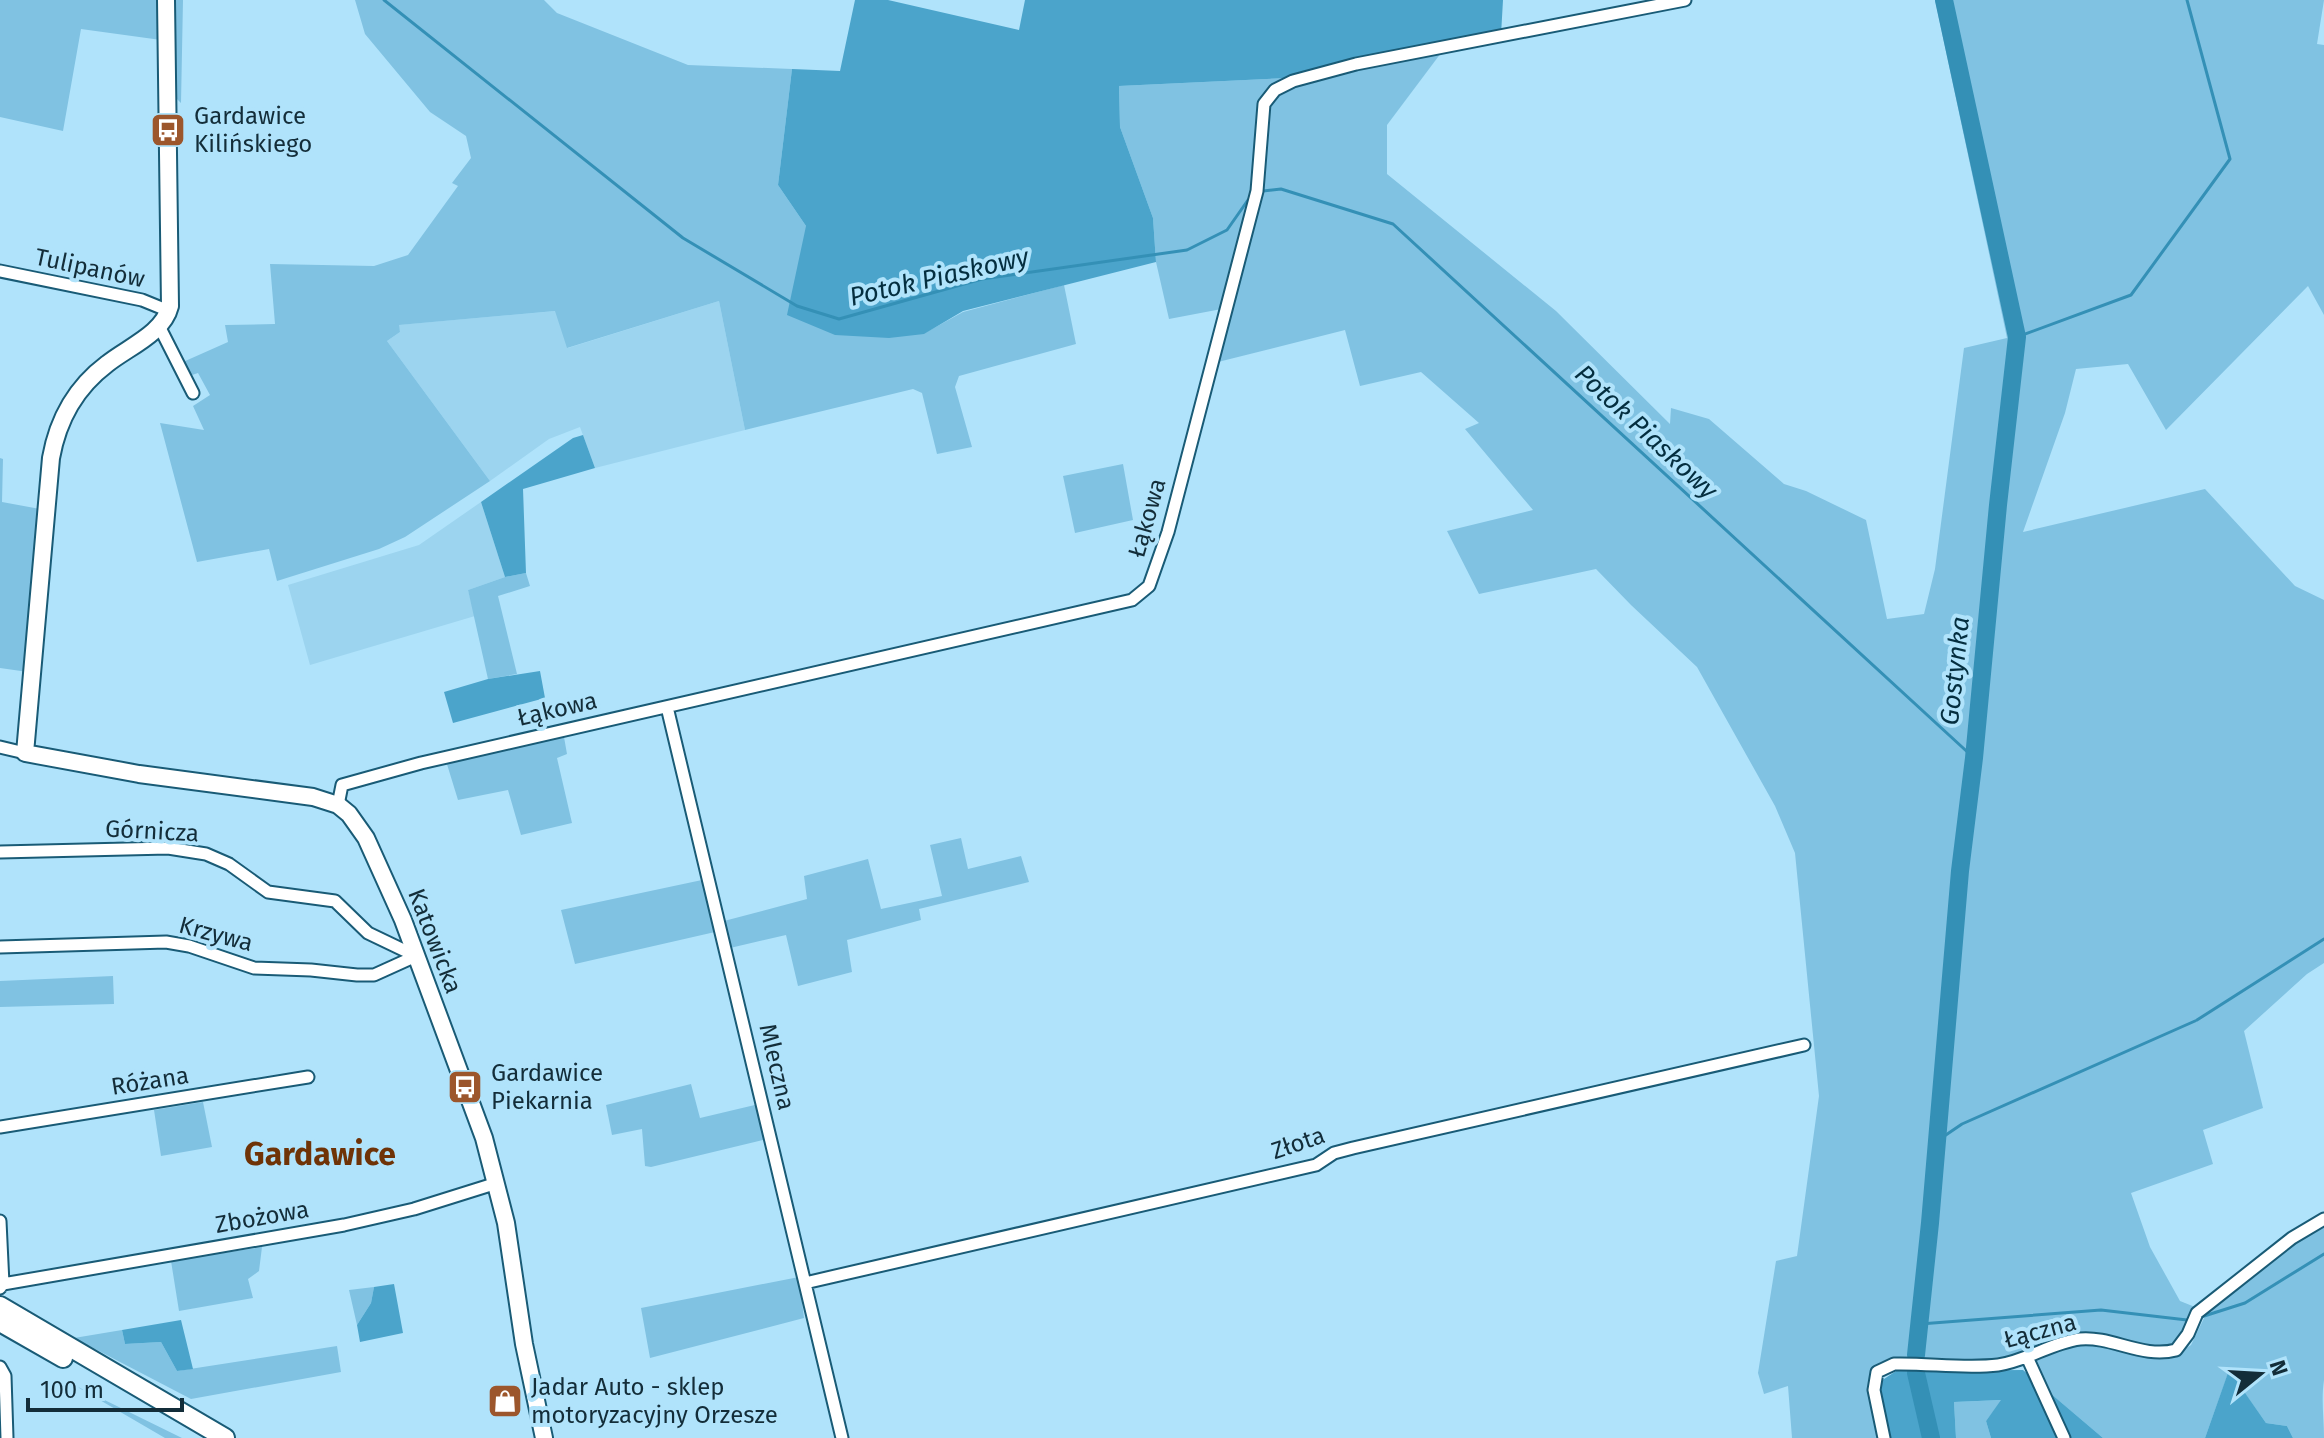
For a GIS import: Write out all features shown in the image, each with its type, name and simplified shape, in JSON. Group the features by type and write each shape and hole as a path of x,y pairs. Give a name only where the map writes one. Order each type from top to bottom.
{"main road":[{"path":"0,1306 225,1438"},
{"path":"0,1322 201,1438"}],"street":[{"path":"25,753 51,458 57,431 69,405 91,378 159,326 169,311 166,0"},
{"name":"Łąkowa","path":"338,805 342,785 374,776 1132,600 1149,586 1168,532 1257,191 1264,104 1275,90 1293,81 1356,64 1685,0"},
{"name":"Tulipanów","path":"0,271 142,300 169,311"},
{"path":"159,326 193,393"},
{"name":"Mleczna","path":"667,707 842,1438"},
{"path":"0,747 124,772 313,797 338,805"},
{"name":"Katowicka","path":"338,805 349,814 366,838 389,887 484,1138 513,1261 535,1401 544,1438"},
{"name":"Górnicza","path":"0,852 168,848 206,854 229,864 268,892 335,901 368,933 416,956"},
{"name":"Krzywa","path":"0,947 177,943 254,968 357,975 374,975 416,956"},
{"name":"Złota","path":"805,1283 1316,1165 1334,1153 1353,1148 1804,1045"},
{"name":"Różana","path":"0,1127 308,1077"},
{"name":"Zbożowa","path":"1,1286 344,1225 414,1209 497,1183"},
{"name":"Łączna","path":"1884,1438 1874,1390 1877,1372 1886,1367 1894,1364 1999,1365 2027,1357 2048,1346 2081,1339 2135,1350 2176,1350 2188,1334 2197,1313 2292,1238 2324,1219"},
{"path":"0,1221 1,1286"},
{"path":"2027,1357 2064,1438"},
{"path":"0,1367 5,1376 7,1438"}],"shaded area":[{"path":"0,0 160,0 161,40 81,29 63,131 0,117"},
{"path":"171,0 183,0 181,103 174,96"},
{"path":"355,0 544,0 557,13 688,65 792,69 778,185 806,226 923,334 963,312 1064,285 1076,344 959,376 955,387 972,447 937,454 922,393 913,389 745,430 719,301 567,348 555,311 399,325 400,332 387,341 490,481 405,537 379,549 277,581 269,549 197,562 160,423 204,430 193,406 210,395 198,373 189,376 183,362 228,342 225,325 275,324 270,264 374,266 408,255 458,186 452,183 471,158 466,136 430,112 365,34"},
{"path":"855,0 888,0 1019,30 1025,0 1503,0 1501,35 1288,78 1119,86 1120,127 1153,218 1156,262 963,311 924,334 889,338 835,335 787,315 806,226 778,185 792,69 840,71"},
{"path":"1935,0 2324,0 2317,44 2324,45 2324,315 2308,286 2166,430 2128,364 2076,369 2065,413 2023,532 2205,489 2295,586 2324,600 2324,963 2307,974 2244,1031 2263,1108 2203,1130 2213,1164 2131,1193 2150,1247 2180,1301 2195,1307 2179,1341 2155,1346 2100,1335 2076,1334 1998,1359 1880,1362 1871,1381 1880,1438 1792,1438 1788,1386 1764,1394 1758,1373 1776,1261 1797,1256 1819,1096 1795,853 1775,806 1697,667 1596,569 1479,594 1447,531 1533,510 1465,429 1479,423 1421,372 1360,386 1345,330 1218,362 1232,307 1169,319 1156,262 1153,218 1120,127 1119,86 1288,78 1441,53 1387,125 1387,174 1556,311 1670,424 1671,408 1709,419 1784,484 1806,491 1866,520 1887,619 1924,614 1935,569 1964,348 2007,338"},
{"path":"719,301 745,430 595,468 580,427 549,439 490,481 387,341 400,332 398,325 556,311 568,348"},
{"path":"583,435 595,468 523,489 526,573 505,577 481,502 573,438"},
{"path":"0,458 3,459 2,502 40,509 28,672 0,668"},
{"path":"1123,464 1133,520 1075,533 1063,476"},
{"path":"481,502 505,577 468,590 475,616 310,665 288,585 419,545"},
{"path":"526,573 530,586 498,596 517,674 488,679 468,590"},
{"path":"540,671 545,698 453,723 444,692 488,679"},
{"path":"564,737 567,754 557,758 572,823 521,835 508,790 458,800 446,761"},
{"path":"961,838 968,869 1021,856 1029,882 919,909 921,920 847,940 852,972 798,986 786,935 730,948 724,921 807,899 804,876 868,859 881,909 942,896 930,845"},
{"path":"702,880 715,932 575,964 561,910"},
{"path":"113,976 114,1004 0,1007 0,981"},
{"path":"691,1084 700,1118 759,1104 767,1139 651,1167 645,1166 642,1129 612,1135 606,1105"},
{"path":"203,1102 212,1147 161,1156 154,1110"},
{"path":"2324,1224 2324,1438 2293,1438 2287,1426 2266,1423 2229,1371 2205,1438 2103,1438 2045,1389 2035,1361 2066,1346 2100,1345 2170,1359 2191,1345 2207,1312 2268,1265 2297,1238"},
{"path":"262,1247 259,1271 248,1279 253,1298 179,1311 171,1261"},
{"path":"799,1277 804,1318 650,1358 641,1308"},
{"path":"394,1284 403,1333 360,1342 357,1325 371,1303 374,1287"},
{"path":"374,1287 371,1303 357,1325 349,1290"},
{"path":"181,1320 193,1369 177,1371 161,1342 125,1344 122,1330"},
{"path":"122,1330 125,1344 161,1342 177,1371 337,1346 341,1372 191,1399 74,1338"},
{"path":"2023,1370 2103,1438 1991,1438 1986,1421 2001,1400 1954,1402 1956,1438 1890,1438 1879,1398 1881,1381 1896,1371"},
{"path":"2229,1370 2266,1423 2287,1426 2293,1438 2205,1438"},
{"path":"74,1385 182,1438 165,1438"},
{"path":"2002,1400 1986,1421 1991,1438 1956,1438 1954,1402"}],"waterway":[{"name":"Potok Piaskowy","path":"384,0 683,238 797,306 839,319 982,279 1187,250 1227,230 1248,200"},
{"name":"Gostynka","path":"1916,1355 1960,871 2017,337 1944,0"},
{"path":"2017,337 2131,295 2230,159 2187,0"},
{"name":"Potok Piaskowy","path":"1263,191 1281,189 1393,224 1974,758"},
{"path":"2197,1020 2324,939"},
{"path":"1937,1141 1962,1124 2195,1021"},
{"path":"2201,1317 2245,1303 2324,1254"},
{"path":"1920,1324 2101,1310 2187,1320"},
{"name":"Gostynka","path":"1916,1373 1931,1438"}],"place":[{"name":"Gardawice Kilińskiego","path":"168,130"},
{"name":"Gardawice Piekarnia","path":"465,1087"},
{"name":"Jadar Auto - sklep motoryzacyjny Orzesze","path":"505,1401"}],"district":[{"name":"Gardawice","path":"320,1154"}]}
